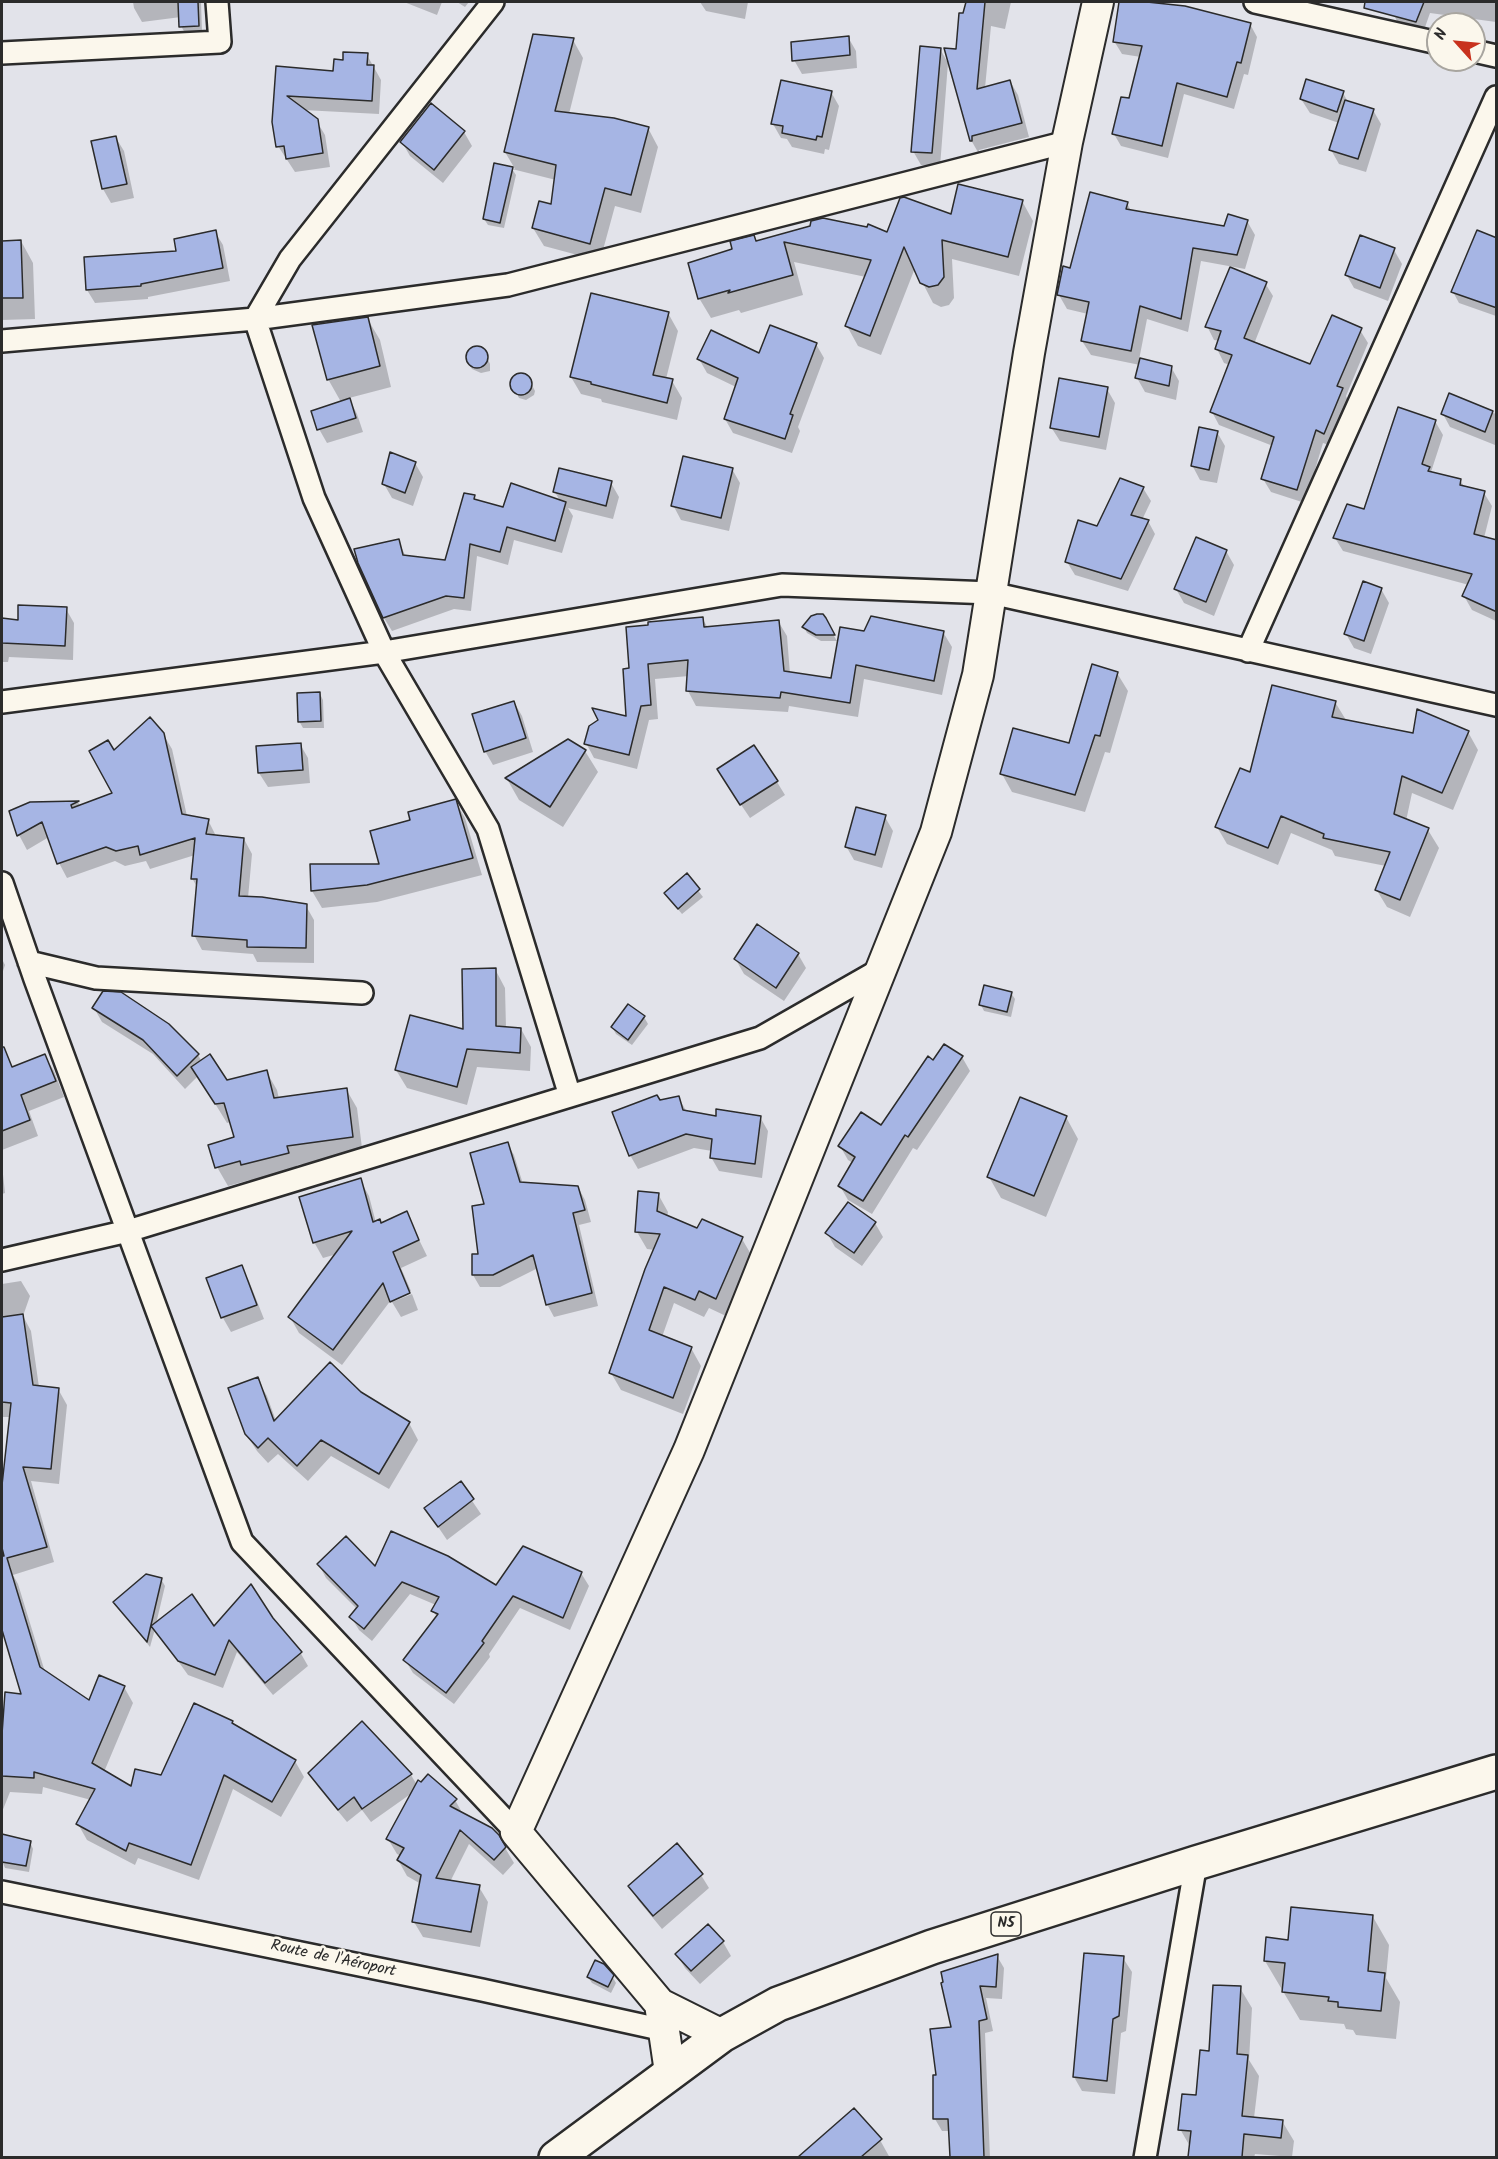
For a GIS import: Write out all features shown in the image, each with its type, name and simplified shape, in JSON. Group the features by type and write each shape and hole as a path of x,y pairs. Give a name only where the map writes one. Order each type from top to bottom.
{"highway":[{"name":"N5","path":"556,2157 722,2035 778,2004 932,1947 1196,1863 1497,1772"}],"street":[{"path":"2,53 220,42 217,2"},
{"path":"493,2 290,259 255,319 314,498 384,652 488,830 570,1096"},
{"path":"516,1832 689,1450 936,832 978,675 1029,353 1067,142 1098,2"},
{"path":"1255,2 1296,6 1426,40"},
{"path":"1248,651 1497,97"},
{"path":"2,341 255,319 508,285 1067,142"},
{"path":"2,702 384,652 782,585 991,593 1497,705"},
{"path":"2,883 242,1542 516,1832 662,2017 670,2072"},
{"path":"29,962 96,978 362,993"},
{"path":"2,1260 128,1231 760,1038 881,969"},
{"path":"1144,2157 1196,1863"},
{"name":"Route de l'Aéroport","path":"2,1892 482,1990 662,2017"},
{"path":"662,2017 722,2035"}],"building":[{"path":"178,2 198,2 199,26 179,27"},
{"path":"966,2 985,2 977,89 1010,80 1022,123 972,136 972,141 970,141 944,48 956,49 959,13 963,13"},
{"path":"1119,2 1185,6 1251,23 1241,63 1237,62 1227,97 1177,83 1162,146 1112,134 1121,97 1129,98 1142,46 1113,42"},
{"path":"1365,2 1424,2 1416,22 1364,8"},
{"path":"533,34 574,38 555,111 614,118 649,127 631,195 605,188 590,244 532,228 539,201 551,204 556,165 504,152"},
{"path":"849,36 850,55 792,61 791,42"},
{"path":"920,46 941,48 932,153 911,152"},
{"path":"343,52 368,53 367,65 374,65 372,101 287,96 318,119 323,153 286,159 284,146 276,147 272,122 276,66 333,71 334,59 343,60"},
{"path":"1306,79 1344,91 1337,112 1300,99"},
{"path":"781,80 832,91 822,137 817,136 816,140 782,133 783,126 771,124"},
{"path":"1345,100 1374,109 1358,159 1329,150"},
{"path":"431,103 465,131 434,170 400,142"},
{"path":"116,136 127,184 102,189 91,141"},
{"path":"494,163 513,167 500,223 483,219"},
{"path":"958,184 1023,200 1008,257 942,240 944,277 938,285 929,287 920,283 904,247 870,336 845,326 871,260 784,242 793,275 698,299 688,263 732,249 730,241 754,235 756,241 810,226 811,221 823,218 867,227 868,224 887,232 900,198 904,197 951,214"},
{"path":"1090,192 1128,202 1126,209 1224,226 1228,214 1248,220 1237,255 1193,248 1181,319 1140,306 1131,351 1081,341 1089,302 1057,295 1063,266 1070,268"},
{"path":"216,230 223,268 141,284 141,286 86,290 84,257 176,251 174,239"},
{"path":"1477,230 1497,238 1497,308 1451,292"},
{"path":"1360,235 1395,248 1380,288 1345,275"},
{"path":"21,240 23,298 2,298 2,241"},
{"path":"1230,267 1267,282 1244,338 1310,364 1332,315 1362,328 1337,386 1343,388 1324,434 1316,430 1297,490 1261,479 1274,437 1210,412 1232,355 1215,349 1221,331 1205,327"},
{"path":"591,293 669,312 653,375 673,379 667,403 570,377"},
{"path":"368,317 380,366 327,380 312,325"},
{"path":"770,325 817,343 790,414 793,415 785,439 724,419 738,378 697,359 711,330 759,353"},
{"path":"477,346 485,349 488,357 485,365 477,368 469,365 466,357 469,349"},
{"path":"1140,358 1172,366 1169,386 1135,378"},
{"path":"521,373 529,376 532,384 529,392 521,395 513,392 510,384 513,376"},
{"path":"1059,378 1108,387 1099,437 1050,428"},
{"path":"1449,393 1493,411 1485,432 1441,414"},
{"path":"350,398 356,418 317,430 311,411"},
{"path":"1398,407 1436,420 1422,464 1430,467 1428,471 1461,479 1460,485 1485,491 1474,534 1497,540 1497,612 1462,596 1472,574 1333,538 1347,504 1364,509"},
{"path":"1199,427 1218,431 1209,470 1191,466"},
{"path":"390,452 416,462 405,493 382,484"},
{"path":"683,456 733,468 721,518 671,506"},
{"path":"559,468 612,481 606,506 553,492"},
{"path":"1120,478 1144,487 1131,515 1149,520 1121,579 1065,562 1078,520 1097,526"},
{"path":"511,483 566,502 555,541 507,527 500,552 470,544 464,598 446,596 383,618 354,549 399,539 403,555 445,560 464,493 475,495 474,499 503,507"},
{"path":"1196,537 1227,550 1206,602 1174,589"},
{"path":"1363,581 1382,588 1364,641 1344,634"},
{"path":"18,605 67,607 65,646 2,643 2,618 18,620"},
{"path":"823,614 835,635 816,635 802,627 811,616"},
{"path":"871,616 944,631 934,681 856,665 850,703 781,692 780,698 686,691 688,660 648,664 651,705 641,706 629,755 584,744 589,726 598,720 592,708 626,716 623,669 629,668 626,627 648,625 648,622 703,617 704,627 779,620 784,671 831,678 840,627 864,631"},
{"path":"1092,664 1118,672 1100,736 1095,735 1075,795 1000,774 1013,728 1069,743"},
{"path":"1272,685 1336,701 1332,717 1413,733 1417,709 1469,731 1442,793 1402,776 1394,814 1429,828 1400,900 1375,890 1390,852 1323,838 1324,834 1281,816 1268,848 1215,827 1240,768 1250,772"},
{"path":"320,692 321,721 298,722 297,693"},
{"path":"514,701 526,738 484,752 472,714"},
{"path":"150,717 164,733 182,814 209,819 206,834 244,838 239,896 307,904 306,948 247,947 247,940 192,936 197,879 191,879 195,838 140,855 138,846 116,851 106,847 57,864 42,822 17,836 9,811 30,802 79,801 71,805 72,808 112,793 89,751 108,740 114,750"},
{"path":"568,739 586,750 550,807 505,778"},
{"path":"301,743 303,770 258,773 256,746"},
{"path":"754,745 778,781 740,805 717,769"},
{"path":"456,799 473,858 367,885 311,891 310,864 379,864 370,831 410,820 408,812"},
{"path":"856,807 886,815 875,855 845,847"},
{"path":"687,873 700,889 678,909 664,893"},
{"path":"757,924 799,953 776,988 734,959"},
{"path":"496,968 496,1026 521,1028 520,1053 467,1049 457,1087 395,1070 410,1015 463,1029 462,969"},
{"path":"984,985 1012,992 1007,1012 979,1005"},
{"path":"103,991 121,992 169,1024 199,1054 177,1076 143,1040 92,1008"},
{"path":"628,1004 645,1016 628,1040 611,1027"},
{"path":"944,1044 963,1056 908,1137 905,1135 863,1201 838,1186 855,1157 838,1146 861,1112 881,1125 928,1056 933,1060"},
{"path":"2,1047 12,1067 45,1054 56,1081 21,1095 30,1120 2,1131"},
{"path":"210,1054 227,1080 267,1070 274,1098 347,1088 353,1137 287,1146 289,1153 241,1165 240,1161 215,1168 208,1145 234,1137 224,1103 215,1104 191,1067"},
{"path":"657,1095 660,1100 679,1096 683,1110 716,1116 716,1109 761,1116 755,1164 710,1158 712,1139 686,1134 629,1156 612,1112"},
{"path":"1020,1097 1067,1116 1034,1196 987,1177"},
{"path":"508,1142 520,1182 578,1186 585,1210 573,1213 592,1293 546,1305 533,1255 493,1275 472,1275 472,1254 478,1254 472,1206 484,1204 470,1153"},
{"path":"361,1178 373,1222 380,1219 381,1223 407,1211 419,1240 393,1252 410,1293 390,1302 383,1283 333,1350 288,1317 352,1231 313,1243 299,1197"},
{"path":"638,1191 659,1193 657,1211 697,1228 702,1219 743,1237 716,1299 699,1291 695,1300 664,1287 649,1330 692,1347 673,1398 609,1373 645,1269 660,1234 635,1232"},
{"path":"848,1202 876,1222 854,1253 825,1233"},
{"path":"242,1265 257,1305 221,1318 206,1278"},
{"path":"23,1314 33,1385 59,1388 51,1469 23,1467 47,1547 7,1558 40,1667 89,1700 99,1675 125,1686 92,1763 131,1786 135,1769 161,1775 194,1703 233,1721 232,1723 296,1760 272,1802 224,1775 191,1865 129,1843 126,1851 76,1824 95,1789 34,1772 34,1778 2,1776 5,1692 21,1694 2,1630 2,1556 4,1556 2,1485 11,1403 2,1402 2,1317"},
{"path":"330,1362 361,1392 410,1422 379,1474 321,1440 297,1466 268,1438 258,1448 245,1434 228,1388 258,1377 274,1421"},
{"path":"461,1481 474,1499 438,1527 424,1508"},
{"path":"391,1531 448,1556 496,1585 523,1546 582,1572 563,1618 513,1596 482,1641 484,1643 446,1693 403,1660 438,1614 431,1611 439,1597 402,1582 364,1629 349,1617 358,1606 317,1564 346,1536 375,1566"},
{"path":"146,1574 162,1578 147,1642 113,1602"},
{"path":"251,1584 273,1618 302,1652 265,1683 229,1640 215,1675 178,1661 151,1626 192,1594 214,1626"},
{"path":"362,1721 412,1774 362,1809 354,1797 338,1810 308,1773"},
{"path":"428,1774 457,1799 450,1806 492,1828 506,1847 494,1860 460,1830 436,1878 480,1885 471,1932 412,1922 421,1875 397,1860 404,1848 386,1839 418,1780 421,1782"},
{"path":"2,1834 31,1841 26,1866 2,1862"},
{"path":"677,1843 703,1874 653,1916 628,1886"},
{"path":"1291,1907 1373,1915 1368,1971 1385,1973 1381,2011 1338,2007 1338,2002 1328,2001 1329,1997 1282,1992 1285,1963 1264,1961 1266,1937 1288,1940"},
{"path":"708,1924 724,1941 691,1971 675,1954"},
{"path":"1084,1953 1124,1956 1119,2016 1113,2019 1107,2081 1073,2077"},
{"path":"998,1954 996,1987 980,1986 987,2019 979,2021 984,2157 950,2157 948,2119 933,2119 933,2075 936,2075 930,2029 951,2027 941,1983 943,1982 941,1972"},
{"path":"595,1960 604,1964 614,1975 608,1987 587,1977"},
{"path":"1213,1985 1241,1986 1237,2054 1248,2055 1242,2116 1283,2120 1281,2138 1244,2134 1242,2157 1188,2157 1191,2131 1178,2130 1182,2094 1196,2095 1200,2050 1209,2051"},
{"path":"854,2108 882,2139 861,2157 798,2157"}]}
